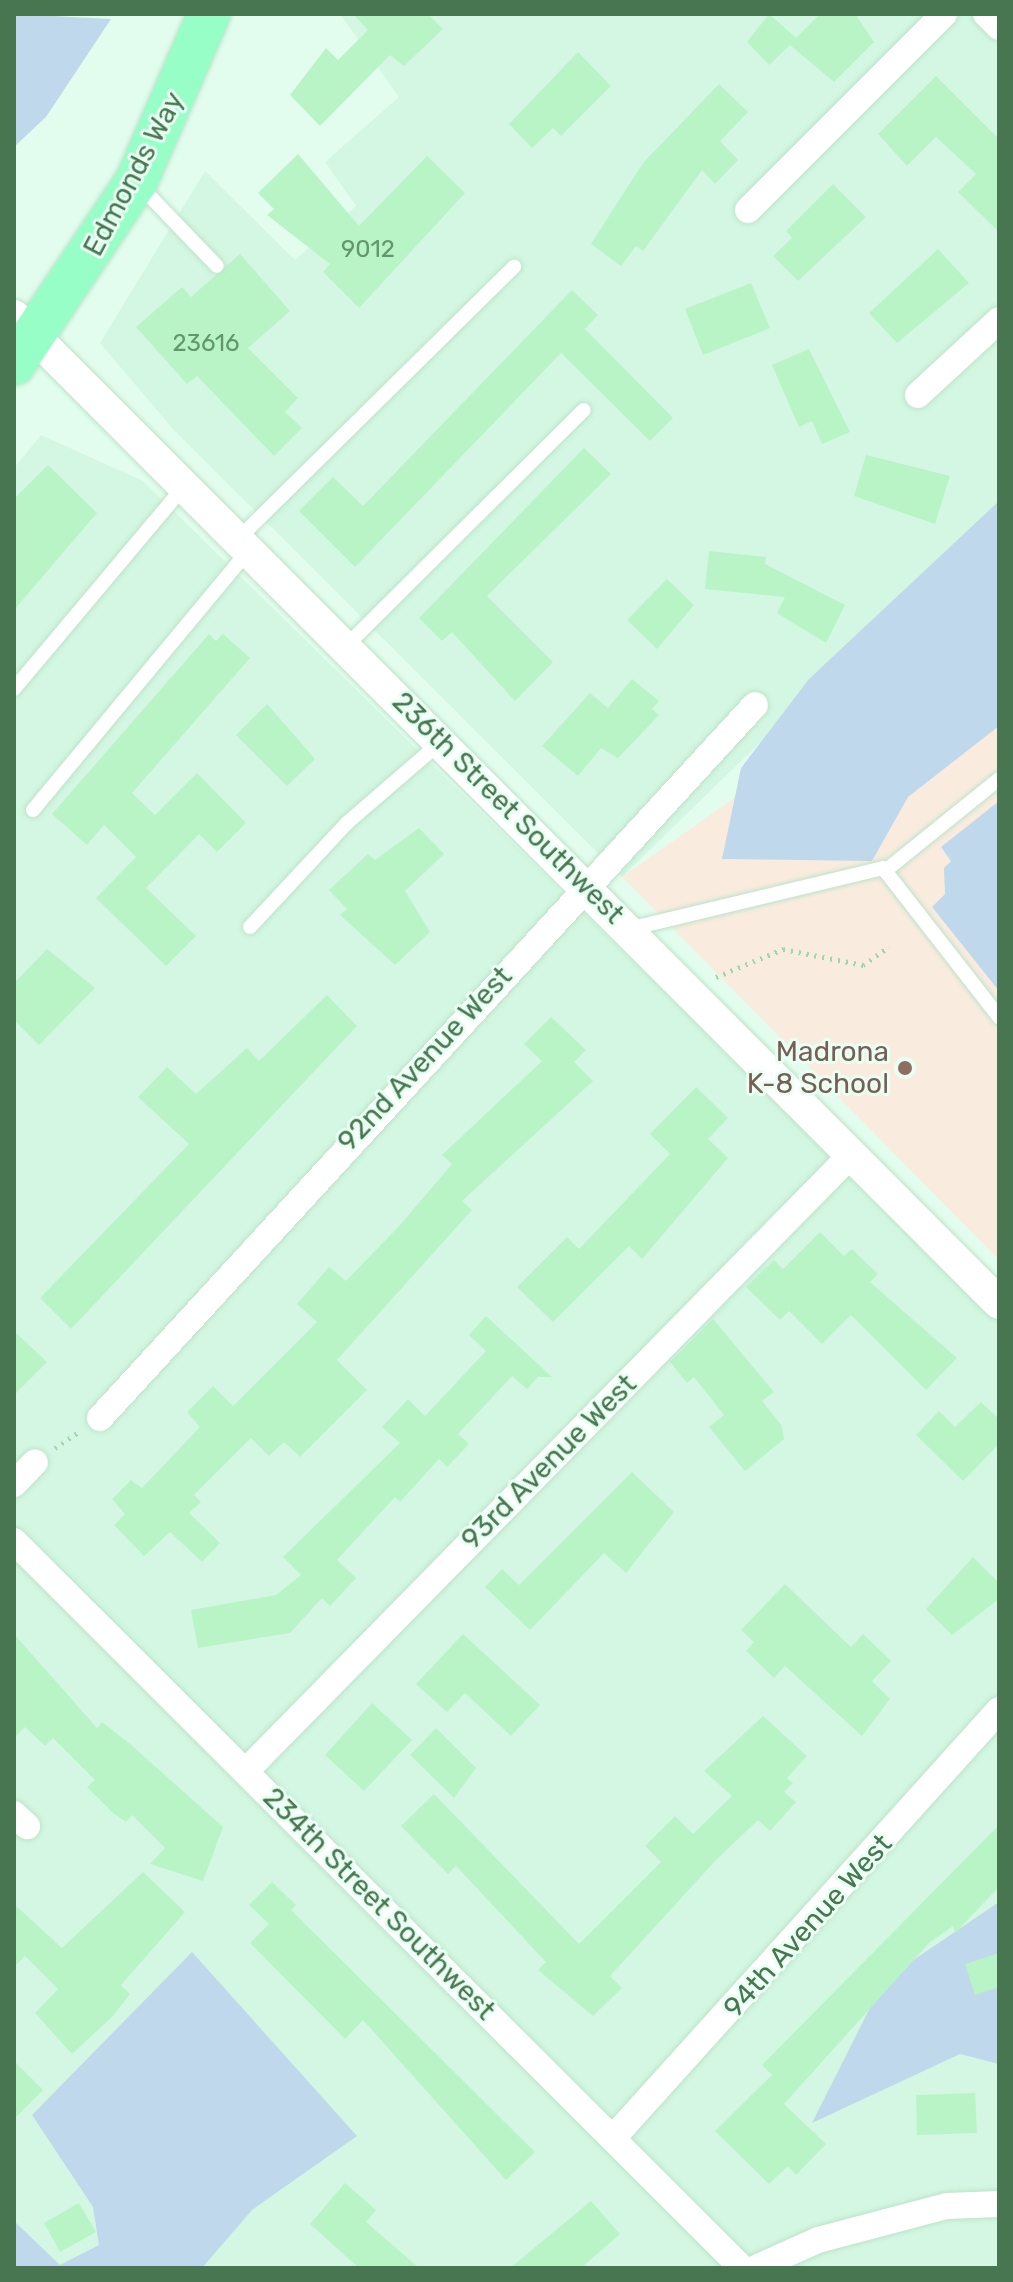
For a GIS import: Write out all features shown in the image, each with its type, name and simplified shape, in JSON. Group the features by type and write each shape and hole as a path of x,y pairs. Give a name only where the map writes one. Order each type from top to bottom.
{"main road":[{"name":"Edmonds Way","path":"21,338 136,182 209,14"}],"street":[{"path":"748,210 944,14"},
{"path":"986,14 999,27"},
{"path":"918,395 999,320"},
{"name":"236th Street Southwest","path":"21,338 185,485 999,1303"},
{"name":"92nd Avenue West","path":"100,1418 584,886 755,705"},
{"name":"93rd Avenue West","path":"246,1771 852,1154"},
{"path":"14,1484 35,1462"},
{"name":"234th Street Southwest","path":"14,1541 742,2268"},
{"name":"94th Avenue West","path":"613,2138 999,1710"},
{"path":"756,2268 832,2236 947,2206 999,2204"}],"lane":[{"path":"136,182 217,266"},
{"path":"33,810 244,544 514,267"},
{"path":"346,646 584,410"},
{"path":"14,689 185,485"},
{"path":"250,927 347,823 441,741"},
{"path":"629,929 885,871 999,779"},
{"path":"885,871 999,1017"}],"path":[{"path":"703,980 783,949 863,965 889,947"},
{"path":"35,1462 100,1418"}],"shaded area":[{"path":"14,14 111,19 46,117 14,147"},
{"path":"340,14 999,14 999,510 622,877 172,428 100,343 205,171 295,260 356,206 325,162 399,97"},
{"path":"41,435 143,481 999,1320 999,2268 14,2268 14,468"},
{"path":"999,501 999,726 908,797 872,861 722,859 741,768 809,679"},
{"name":"Madrona K-8 School","path":"999,611 999,1260 622,877"},
{"path":"999,801 999,991 932,907 945,894 944,868 951,861 941,847"},
{"path":"999,1902 999,2064 960,2054 812,2123 884,1980"},
{"path":"192,1952 357,2136 252,2210 202,2268 14,2268 14,2221 60,2265 99,2245 93,2207 32,2115"}],"building":[{"path":"353,14 428,14 443,29 404,66 390,55 320,126 290,95 326,48 338,60 368,30"},
{"path":"769,14 796,38 820,14 855,14 874,42 834,82 790,45 769,65 747,42"},
{"path":"578,52 611,86 561,136 553,128 532,148 509,124"},
{"path":"936,76 999,139 999,232 958,192 976,174 936,137 907,166 878,134"},
{"path":"719,84 748,112 720,141 738,160 715,184 702,170 643,251 636,246 621,266 591,244 643,163"},
{"path":"298,154 359,226 427,156 465,193 359,308 323,272 330,264 267,215 274,209 258,193"},
{"path":"833,184 866,217 798,281 773,256 792,238 786,231"},
{"path":"938,249 969,283 897,343 869,313"},
{"path":"240,254 290,311 248,348 298,398 285,412 302,428 274,456 197,376 187,384 136,327 182,287 191,297"},
{"path":"751,283 770,328 703,355 685,309"},
{"path":"572,290 598,315 585,329 673,418 650,441 561,353 355,567 299,511 333,477 363,506"},
{"path":"809,349 850,432 822,444 812,421 799,427 772,365"},
{"path":"584,448 611,474 487,596 553,662 515,701 452,632 442,641 419,618"},
{"path":"866,455 950,476 935,524 854,496"},
{"path":"48,465 97,513 14,610 14,499"},
{"path":"709,551 766,557 765,564 845,605 826,643 777,613 785,597 705,589"},
{"path":"667,579 694,605 657,649 627,620"},
{"path":"209,634 216,641 223,634 250,658 132,793 155,815 197,773 246,823 217,852 199,834 146,888 196,936 166,966 96,898 136,857 104,825 87,845 52,814"},
{"path":"632,679 659,701 652,709 659,715 618,758 601,748 578,776 542,746 590,693 608,708"},
{"path":"267,704 315,759 287,786 236,735"},
{"path":"419,828 444,854 405,891 430,932 395,965 340,915 347,909 329,890 368,854 375,860"},
{"path":"47,949 95,988 39,1045 14,1020 14,983"},
{"path":"327,995 357,1026 71,1329 40,1298 189,1144 138,1097 167,1067 196,1094 247,1048 259,1061"},
{"path":"551,1017 586,1050 574,1062 593,1081 462,1201 472,1210 337,1360 367,1390 300,1457 284,1442 269,1456 251,1438 194,1495 201,1502 189,1513 220,1543 202,1562 170,1532 144,1556 114,1525 125,1514 112,1499 131,1480 142,1488 200,1427 187,1412 213,1386 233,1406 317,1322 297,1304 329,1267 346,1281 400,1225 452,1164 442,1155 542,1061 524,1044"},
{"path":"696,1087 728,1118 708,1139 728,1158 642,1259 629,1246 553,1322 517,1287 567,1237 579,1249 670,1154 650,1134"},
{"path":"820,1232 844,1256 852,1249 878,1274 870,1282 957,1358 926,1390 851,1315 822,1344 789,1311 780,1320 746,1287 774,1260 783,1269"},
{"path":"486,1316 552,1377 538,1377 527,1389 512,1376 458,1434 469,1444 447,1467 439,1459 400,1502 395,1497 337,1560 356,1578 330,1606 322,1598 290,1633 198,1648 191,1610 276,1595 301,1575 283,1557 400,1443 382,1427 408,1399 425,1416 486,1351 469,1335"},
{"path":"713,1319 774,1392 762,1401 782,1426 784,1439 745,1471 709,1427 724,1415 694,1377 687,1383 670,1362"},
{"path":"14,1331 47,1362 14,1395"},
{"path":"981,1402 999,1419 999,1444 963,1481 916,1435 939,1411 955,1427"},
{"path":"632,1472 674,1512 626,1573 604,1553 530,1630 485,1587 502,1569 519,1585"},
{"path":"973,1557 999,1583 999,1599 952,1635 926,1609"},
{"path":"785,1584 851,1647 863,1634 891,1661 872,1681 890,1699 862,1736 785,1666 774,1678 746,1651 754,1642 741,1630"},
{"path":"14,1634 97,1728 102,1722 129,1743 223,1827 203,1881 150,1864 165,1848 132,1815 126,1822 113,1813 87,1787 95,1780 53,1738 45,1746 25,1727 14,1738"},
{"path":"463,1634 540,1705 511,1736 465,1693 447,1712 416,1684"},
{"path":"372,1703 412,1740 364,1791 325,1755"},
{"path":"763,1716 807,1756 787,1778 793,1783 784,1792 796,1802 770,1831 758,1820 716,1860 610,1976 622,1988 593,2016 538,1970 546,1962 456,1866 448,1874 401,1826 434,1794 579,1944 661,1862 645,1846 675,1816 693,1834 732,1796 704,1771"},
{"path":"436,1728 476,1768 454,1798 410,1755"},
{"path":"999,1825 999,1887 955,1933 953,1926 929,1943 784,2104 826,2144 796,2175 788,2166 769,2184 715,2131 772,2075 762,2065"},
{"path":"143,1872 185,1912 121,1985 130,1994 113,2016 72,2054 35,2013 58,1989 25,1956 14,1967 14,1904 62,1948"},
{"path":"272,1882 296,1905 291,1910 535,2152 506,2180 363,2020 345,2039 250,1943 269,1924 249,1905"},
{"path":"999,1953 999,1987 975,1995 965,1964"},
{"path":"14,2061 43,2090 14,2119"},
{"path":"975,2093 977,2133 917,2135 916,2095"},
{"path":"345,2183 376,2210 366,2222 419,2268 359,2268 310,2224"},
{"path":"591,2201 620,2234 581,2268 510,2268"},
{"path":"79,2203 96,2232 60,2252 44,2223"}],"place":[{"name":"Madrona K-8 School","path":"905,1068"}]}
